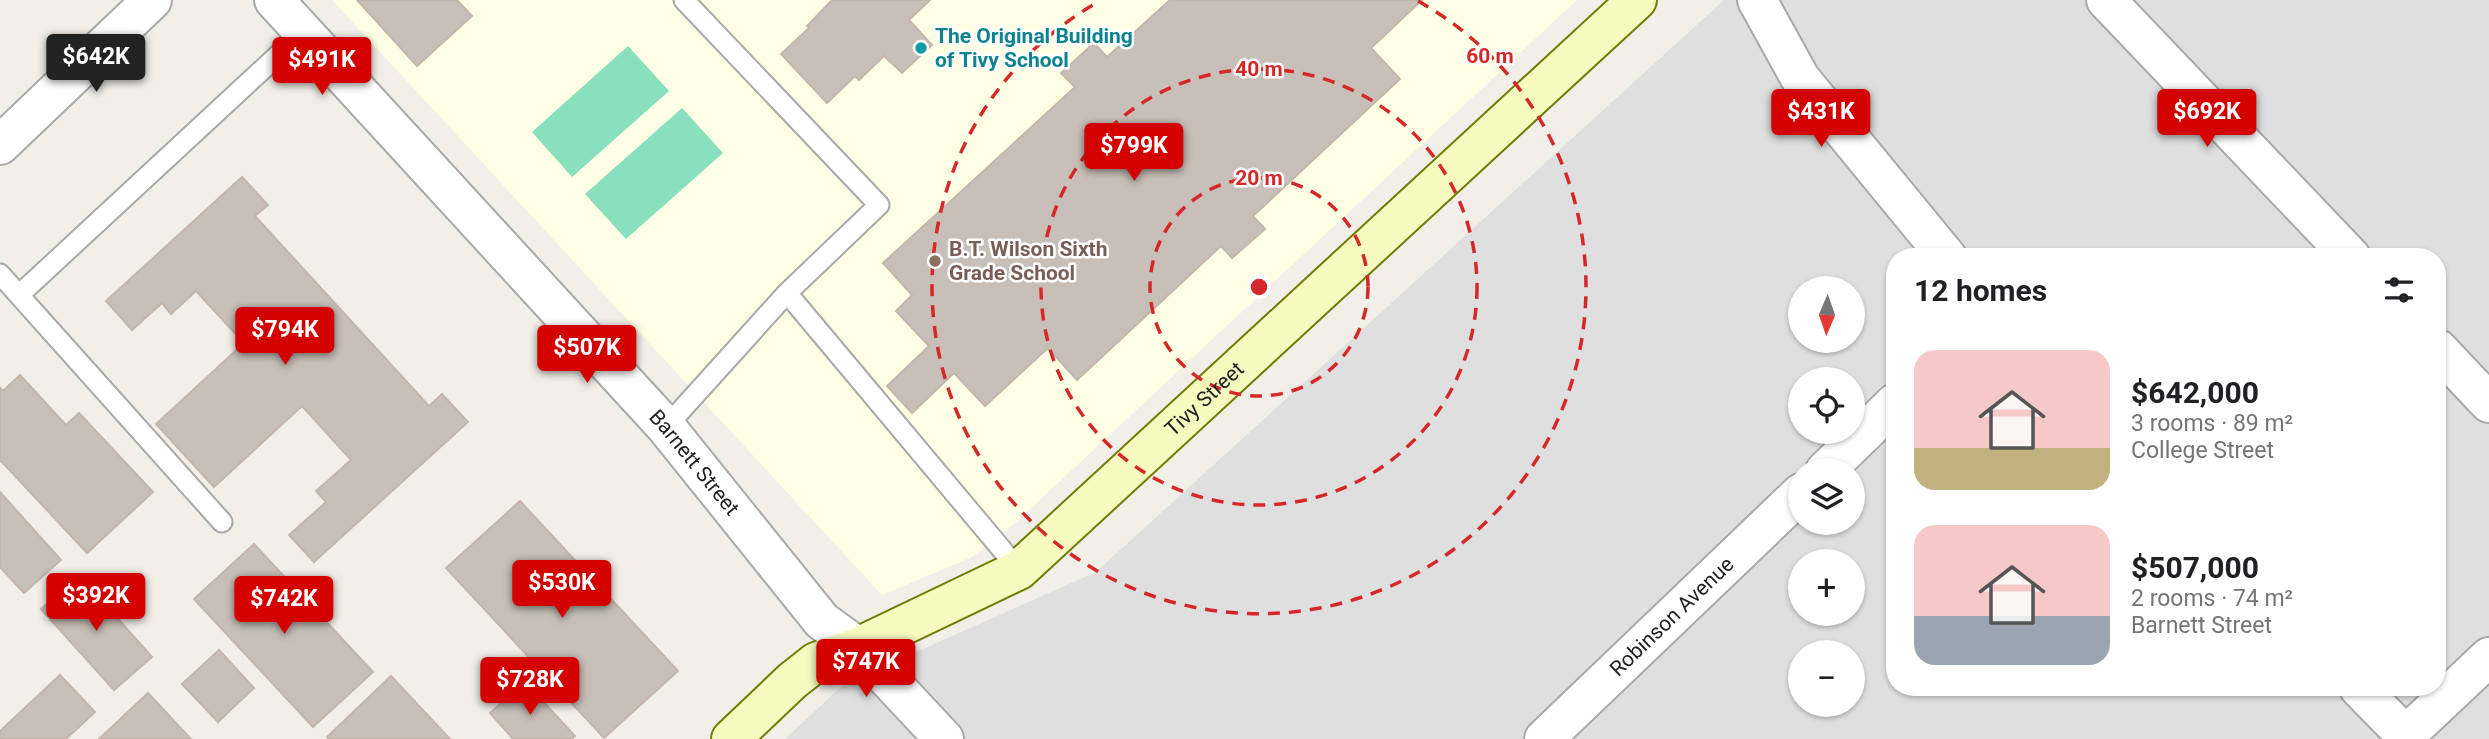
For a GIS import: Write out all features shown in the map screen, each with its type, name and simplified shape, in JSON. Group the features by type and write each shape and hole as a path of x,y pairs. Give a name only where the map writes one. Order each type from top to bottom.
{"street":[{"path":"0,145 152,0"},
{"name":"Barnett Street","path":"274,0 666,427 822,621 858,647 944,739"},
{"name":"Tivy Street","path":"731,739 816,662 858,647 1019,570 1637,0"},
{"path":"1757,0 1800,78 1940,248"},
{"path":"2106,0 2342,248"},
{"path":"2446,357 2489,403"},
{"path":"1838,458 1886,412"},
{"name":"Robinson Avenue","path":"1544,739 1788,506"},
{"path":"2367,696 2408,737 2489,657"}],"lane":[{"path":"666,427 787,293 879,205 684,0"},
{"path":"19,295 303,32"},
{"path":"0,274 222,522"},
{"path":"787,293 1019,570"}],"shaded area":[{"name":"B.T. Wilson Sixth Grade School","path":"332,0 1577,0 1015,523 972,557 882,595"},
{"path":"1724,0 2489,0 2489,739 785,739 844,684 1096,572"}],"green space":[{"path":"628,46 669,91 572,177 532,132"},
{"path":"682,108 723,153 626,239 585,194"}],"building":[{"path":"357,0 457,0 472,16 417,66"},
{"path":"832,0 930,0 909,20 932,45 902,73 884,56 859,80 855,76 827,103 781,54 809,28 807,26"},
{"path":"1170,0 1422,0 1371,48 1400,79 1253,216 1265,229 1232,258 1221,246 1077,380 1048,348 985,406 954,373 912,413 887,386 929,346 896,311 912,295 883,263 1075,87 1061,73 1094,43 1107,57"},
{"path":"242,177 268,205 255,216 429,406 442,394 468,422 314,562 289,535 326,502 316,491 351,460 302,406 214,487 156,424 244,343 196,291 171,314 162,303 132,330 106,301"},
{"path":"20,375 66,425 79,413 153,492 87,553 0,460 0,388 3,391"},
{"path":"0,492 61,560 24,593 0,567"},
{"path":"520,501 678,671 604,738 446,568"},
{"path":"254,544 373,672 313,727 194,599"},
{"path":"79,575 152,657 114,690 41,609"},
{"path":"219,650 254,688 218,722 182,684"},
{"path":"60,675 95,712 66,739 0,739 0,731"},
{"path":"391,676 450,739 327,737"},
{"path":"525,682 575,736 572,739 513,739 490,713"},
{"path":"148,693 191,739 99,739"}],"place":[{"name":"The Original Building of Tivy School","path":"921,48"},
{"name":"B.T. Wilson Sixth Grade School","path":"935,261"}]}
